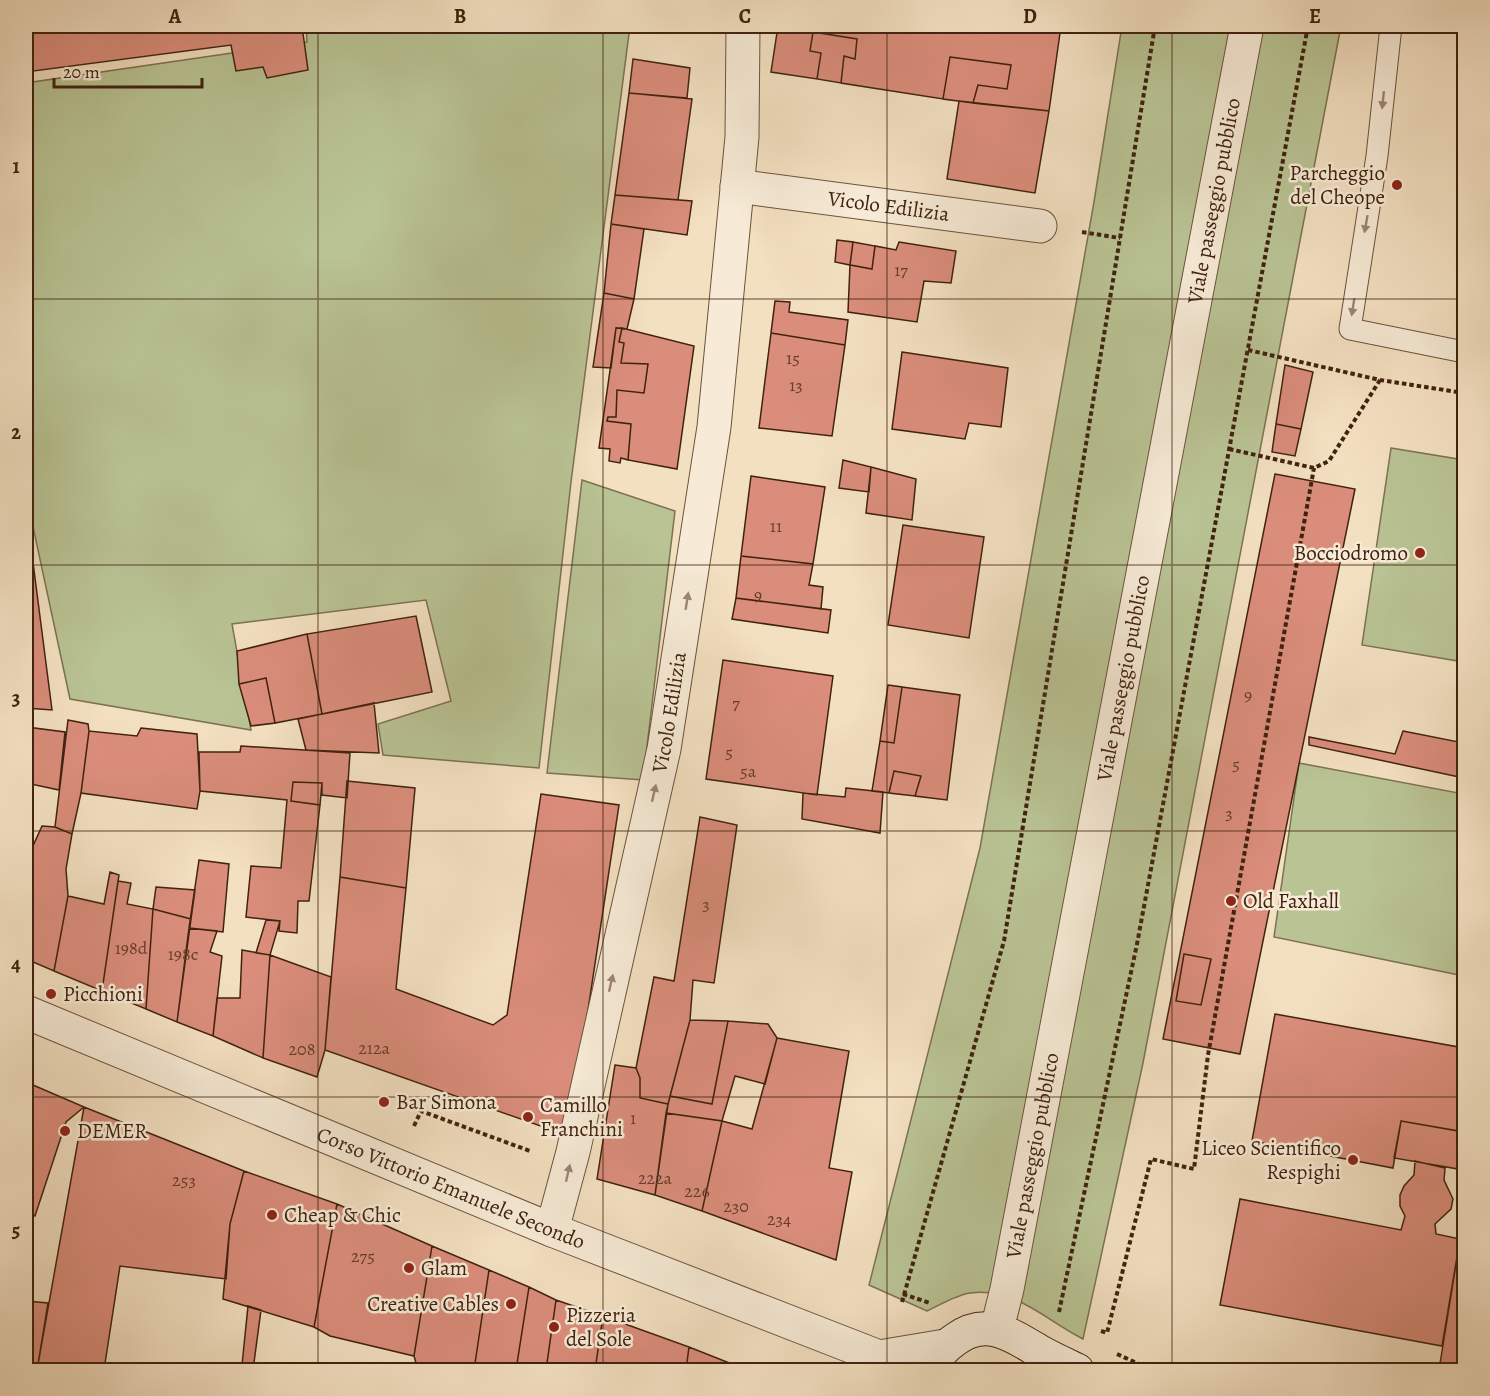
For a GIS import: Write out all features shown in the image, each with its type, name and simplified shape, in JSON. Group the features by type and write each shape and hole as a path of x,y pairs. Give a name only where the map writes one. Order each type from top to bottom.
{"street":[{"name":"Vicolo Edilizia","path":"552,1230 571,1160 664,749 714,427 742,137 743,26"},
{"name":"Viale passeggio pubblico","path":"997,1329 1012,1266 1247,26"},
{"name":"Vicolo Edilizia","path":"737,186 1040,226"},
{"name":"Corso Vittorio Emanuele Secondo","path":"26,1012 552,1230 886,1364 938,1358 961,1335 979,1329 997,1329"},
{"path":"997,1329 1016,1336 1039,1359 1077,1371"}],"lane":[{"path":"1391,26 1377,156 1350,329 1464,352"}],"path":[{"path":"902,1302 1004,941 1155,26"},
{"path":"1057,1318 1135,954 1308,26"},
{"path":"1248,350 1380,380 1464,393"},
{"path":"1229,448 1314,468 1329,461 1380,380"},
{"path":"1097,1330 1107,1333 1151,1159 1194,1169 1208,1055 1314,468"},
{"path":"903,1294 930,1303"},
{"path":"1114,1353 1152,1371"}],"green space":[{"path":"306,26 630,26 571,482 539,768 383,755 378,724 451,701 426,600 232,624 251,730 70,699 26,494 26,83 307,42"},
{"path":"1122,26 1341,26 1143,1063 1083,1339 1030,1307 1002,1295 987,1292 965,1294 927,1311 869,1285 980,848 1094,202"},
{"name":"Bocciodromo","path":"1391,448 1464,460 1464,662 1362,645"},
{"path":"582,480 675,511 643,780 547,773"},
{"path":"1299,763 1464,794 1464,976 1274,937"}],"building":[{"path":"26,26 302,26 308,70 267,78 263,67 236,71 231,45 26,72"},
{"path":"778,26 1061,26 1049,111 973,103 978,85 1007,89 1011,65 950,57 943,99 841,83 844,56 855,59 857,39 813,32 810,51 821,53 817,79 771,72"},
{"path":"813,32 857,39 855,59 844,56 841,83 817,79 821,53 810,51"},
{"path":"950,57 1011,65 1007,89 978,85 973,103 943,99"},
{"path":"633,59 690,68 687,98 629,93"},
{"path":"629,93 692,99 678,200 615,195"},
{"path":"959,101 1049,111 1035,193 947,179"},
{"path":"615,195 692,201 687,235 611,224"},
{"path":"611,224 644,229 634,299 604,293"},
{"path":"837,240 853,242 850,265 835,262"},
{"path":"853,242 875,246 872,269 850,265"},
{"path":"899,242 956,251 951,283 924,281 917,322 848,312 850,265 872,269 875,246 896,250"},
{"path":"604,293 634,299 627,329 616,328 611,368 593,367"},
{"path":"775,301 790,302 789,312 848,320 845,345 771,333"},
{"path":"616,328 622,328 619,342 624,343 621,363 648,364 644,393 617,390 616,417 608,417 607,421 631,424 628,460 621,458 620,463 609,461 610,449 599,448"},
{"path":"622,328 694,346 677,469 628,460 631,424 607,421 608,417 616,417 617,390 644,393 648,364 621,363 624,343 619,342"},
{"path":"771,333 845,345 832,436 759,428"},
{"path":"902,352 1008,368 1001,427 969,423 965,439 892,429"},
{"path":"1285,365 1313,372 1301,429 1276,424"},
{"path":"1276,424 1301,429 1295,456 1272,452"},
{"path":"843,460 871,467 869,492 839,488"},
{"path":"871,467 916,479 912,520 866,513"},
{"name":"Old Faxhall","path":"1275,474 1355,489 1240,1054 1163,1039"},
{"path":"751,476 825,487 813,564 741,556"},
{"path":"26,508 52,710 26,708"},
{"path":"903,525 984,537 969,638 888,625"},
{"path":"741,556 813,564 809,585 823,587 821,609 736,598"},
{"path":"736,598 831,610 828,633 732,619"},
{"path":"416,616 432,692 322,714 307,634"},
{"path":"307,634 322,714 275,723 266,678 239,684 237,651"},
{"path":"723,660 833,676 817,795 706,779"},
{"path":"266,678 275,723 251,726 239,684"},
{"path":"888,685 902,687 894,743 880,741"},
{"path":"902,687 960,695 947,800 915,796 921,776 894,771 889,793 872,791 880,741 894,743"},
{"path":"374,703 379,753 306,750 298,719"},
{"path":"26,708 30,708 27,727 65,732 59,790 26,783"},
{"path":"68,720 88,724 89,731 81,793 72,834 55,827"},
{"path":"141,728 197,734 200,791 197,809 81,793 89,731 137,736"},
{"path":"1403,731 1464,743 1464,778 1309,745 1309,737 1395,754"},
{"path":"241,746 350,753 347,798 322,795 322,783 293,782 291,801 320,805 309,901 298,901 297,933 279,931 280,921 246,917 251,866 281,868 287,800 200,791 199,752 240,752"},
{"path":"894,771 921,776 915,796 889,793"},
{"path":"347,781 415,788 406,888 340,877"},
{"path":"293,782 322,783 320,805 291,801"},
{"path":"846,788 883,792 880,833 802,819 803,793 845,797"},
{"path":"541,794 619,805 569,1136 325,1050 340,877 406,888 396,989 493,1025 507,1015"},
{"path":"700,817 737,825 714,983 693,980 690,1020 668,1104 640,1098 640,1078 636,1068 654,977 674,981"},
{"path":"42,826 55,827 72,834 66,869 68,896 54,971 26,959 26,846 32,848"},
{"path":"199,860 229,864 223,932 189,928"},
{"path":"110,872 119,875 102,991 54,971 68,896 104,904"},
{"path":"118,881 131,883 127,904 153,909 146,1009 102,991"},
{"path":"156,887 195,890 191,919 153,909"},
{"path":"153,909 191,919 177,1022 146,1009"},
{"path":"266,920 280,921 270,955 256,953"},
{"path":"189,928 217,931 210,952 222,956 213,1036 177,1022"},
{"path":"242,950 270,955 263,1058 213,1036 217,998 240,998"},
{"path":"1184,954 1211,959 1201,1005 1176,1001"},
{"path":"270,955 331,977 325,1050 317,1077 263,1058"},
{"path":"1275,1014 1464,1048 1464,1132 1401,1121 1393,1168 1252,1141"},
{"path":"690,1020 728,1021 712,1104 670,1096"},
{"path":"728,1021 768,1024 777,1038 765,1084 735,1076 722,1121 666,1113 670,1096 712,1104"},
{"path":"777,1038 849,1051 829,1168 852,1172 836,1260 702,1211 722,1121 752,1129"},
{"path":"615,1065 636,1068 640,1078 640,1098 668,1104 655,1195 597,1179"},
{"path":"26,1082 84,1107 66,1122 35,1216 26,1212"},
{"path":"84,1107 244,1171 230,1224 226,1279 120,1266 104,1370 37,1370"},
{"path":"666,1113 722,1121 702,1211 655,1195"},
{"path":"1401,1121 1464,1132 1464,1170 1394,1158"},
{"path":"1415,1161 1445,1168 1444,1180 1453,1199 1451,1209 1435,1224 1436,1234 1460,1239 1442,1346 1220,1305 1240,1199 1401,1230 1405,1216 1400,1206 1400,1195 1404,1186 1414,1175"},
{"path":"244,1171 337,1204 314,1327 223,1299 230,1224"},
{"path":"337,1204 432,1246 414,1356 330,1336 314,1327"},
{"path":"1460,1239 1464,1239 1464,1370 1439,1370"},
{"path":"432,1246 489,1270 474,1370 418,1370 414,1356"},
{"path":"489,1270 529,1287 516,1370 474,1370"},
{"path":"529,1287 556,1300 546,1370 516,1370"},
{"path":"556,1300 603,1316 595,1370 546,1370"},
{"path":"26,1301 48,1303 37,1370 26,1370"},
{"path":"248,1306 261,1310 253,1370 219,1370 219,1363 242,1365"},
{"path":"603,1316 689,1347 686,1370 595,1370"},
{"path":"689,1347 747,1370 686,1370"}],"place":[{"name":"Parcheggio del Cheope","path":"1397,185"},
{"name":"Bocciodromo","path":"1420,553"},
{"name":"Old Faxhall","path":"1231,901"},
{"name":"Picchioni","path":"51,994"},
{"name":"Bar Simona","path":"384,1102"},
{"name":"Camillo Franchini","path":"528,1117"},
{"name":"DEMER","path":"65,1131"},
{"name":"Liceo Scientifico Respighi","path":"1353,1160"},
{"name":"Cheap & Chic","path":"272,1215"},
{"name":"Glam","path":"409,1268"},
{"name":"Creative Cables","path":"511,1304"},
{"name":"Pizzeria del Sole","path":"554,1327"}]}
